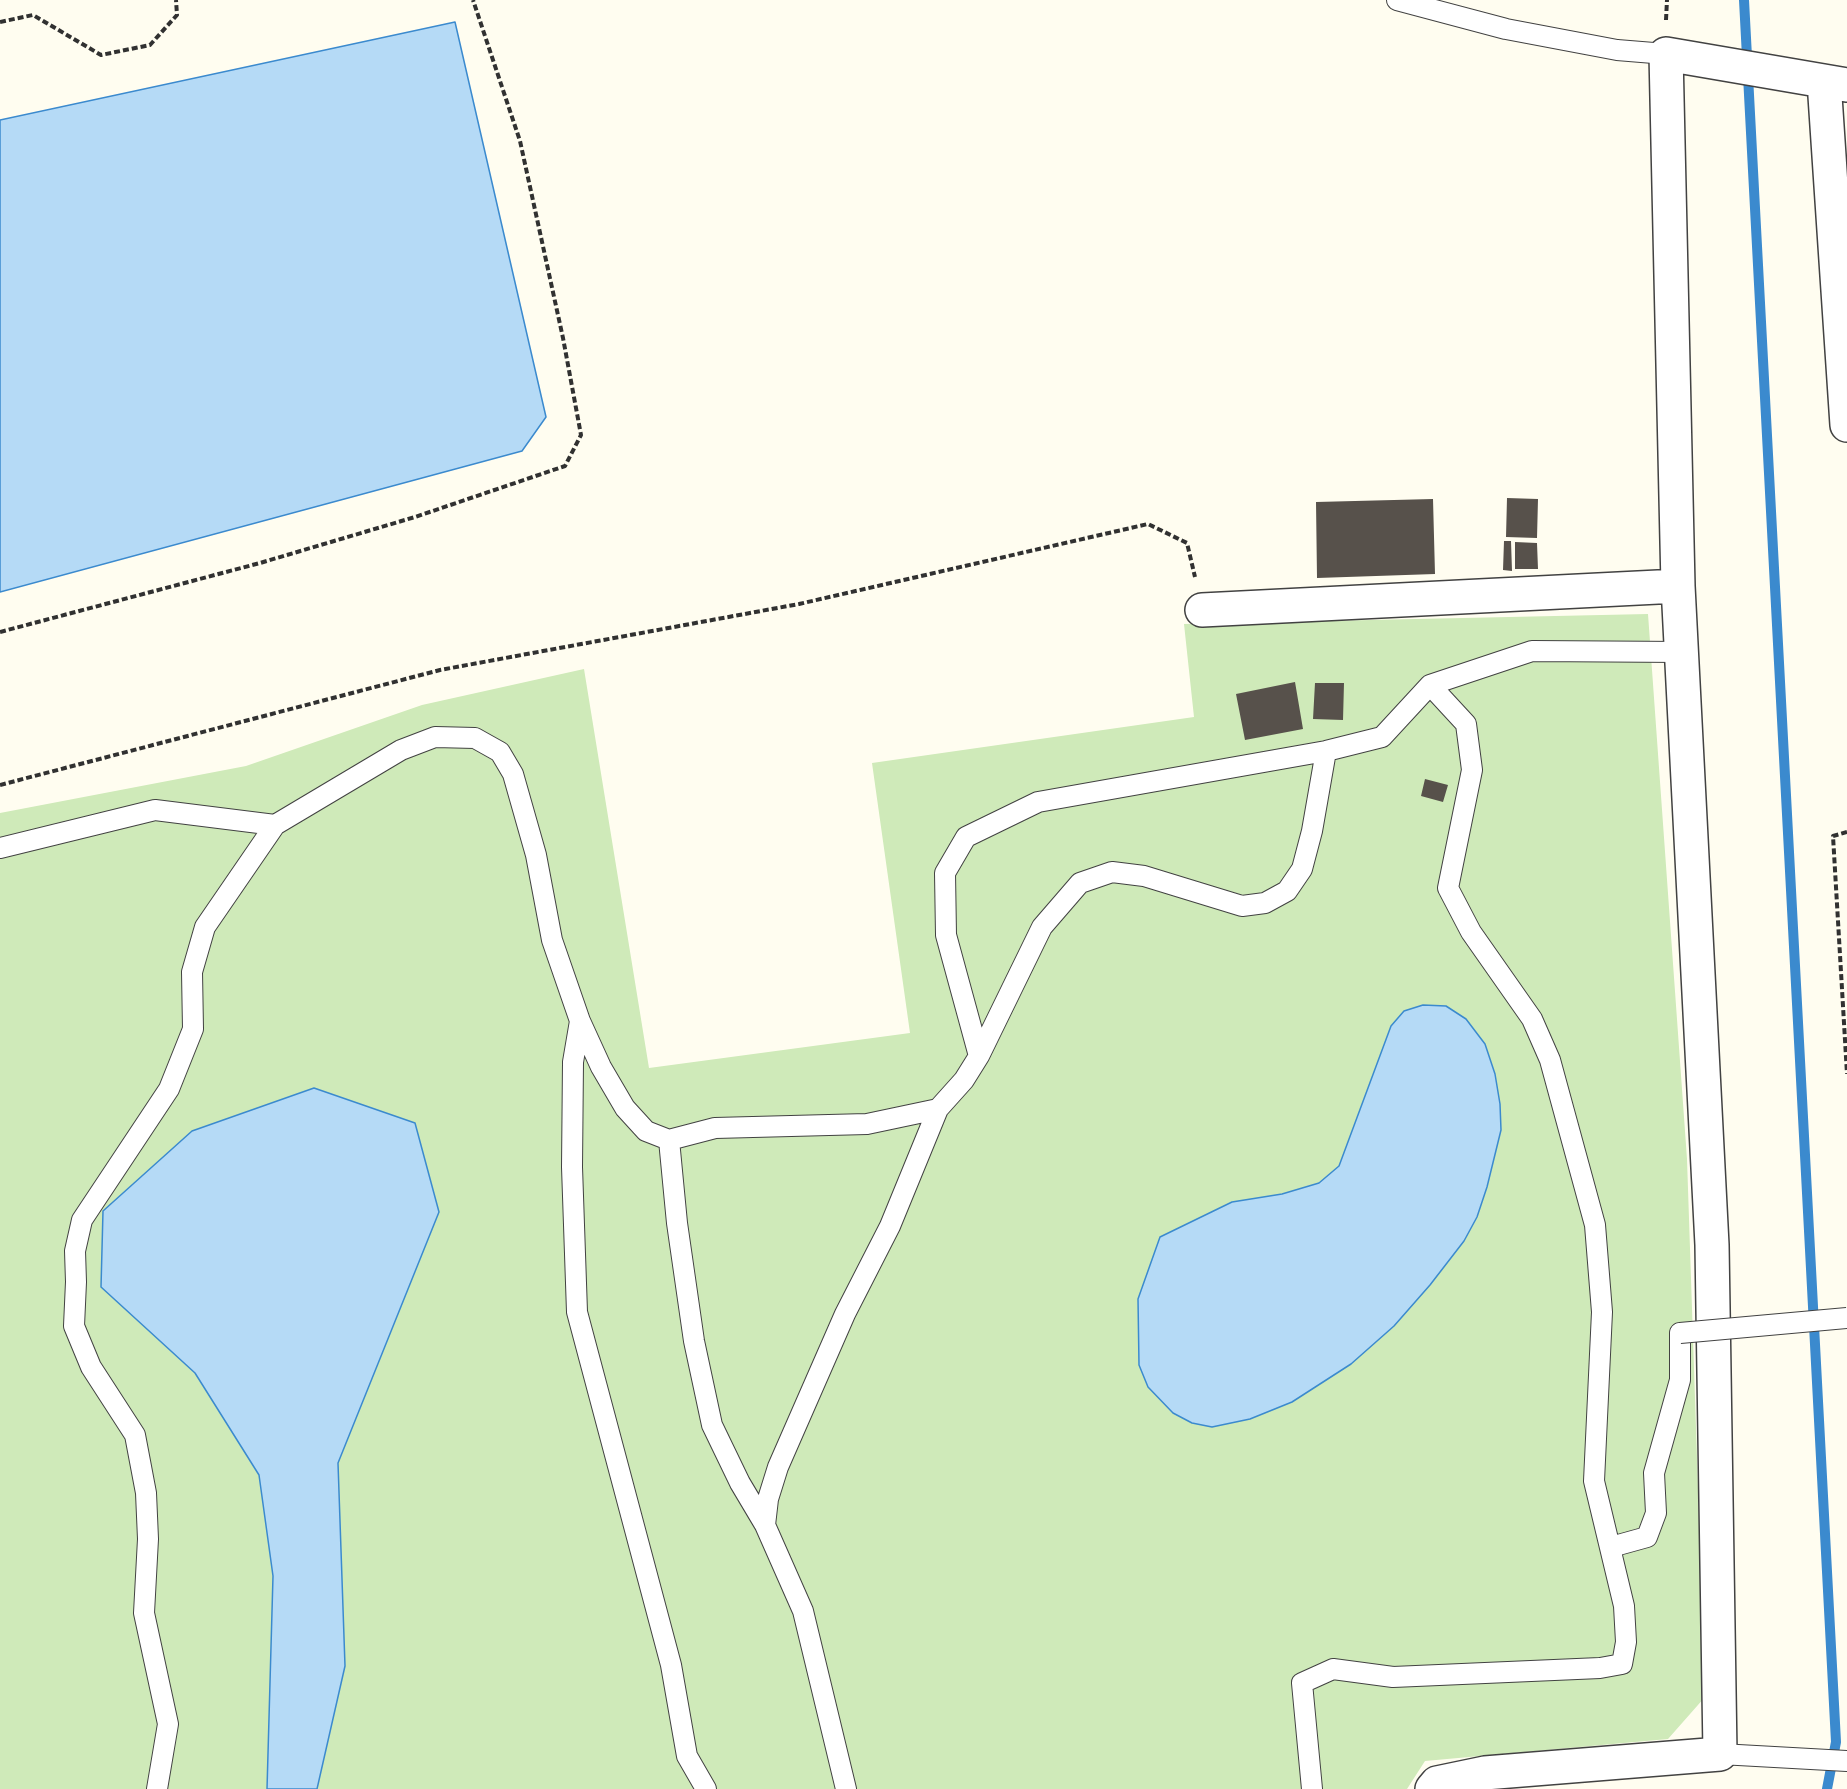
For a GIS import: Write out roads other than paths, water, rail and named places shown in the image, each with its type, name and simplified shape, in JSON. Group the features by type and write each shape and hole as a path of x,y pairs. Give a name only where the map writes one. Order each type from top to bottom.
{"street":[{"path":"1432,1789 1437,1783 1485,1773 1720,1754 1712,1245 1678,586 1666,54 1835,83 1847,425"},
{"path":"1202,610 1678,586"}],"lane":[{"path":"1397,0 1517,31 1617,50 1666,54"},
{"path":"979,1056 946,935 945,873 966,837 1038,802 1326,751 1382,736 1430,685 1532,651 1682,652"},
{"path":"1312,1789 1302,1683 1333,1669 1393,1677 1600,1668 1622,1664 1626,1642 1624,1606 1594,1481 1602,1312 1595,1225 1550,1060 1532,1019 1471,932 1448,888 1472,770 1466,724 1430,685"},
{"path":"157,1789 168,1724 144,1613 148,1539 146,1493 135,1435 91,1367 74,1326 75,1251 82,1220 170,1089 193,1029 192,972 205,927 275,825 401,750 435,736 475,738 500,752 513,774 536,855 552,940 580,1021 601,1067 625,1108 646,1131 669,1140 714,1128 867,1124 938,1109"},
{"path":"765,1525 768,1499 778,1467 845,1314 890,1226 938,1109 964,1080 979,1056 1042,927 1080,883 1112,872 1144,876 1242,906 1265,903 1287,891 1302,869 1312,831 1326,751"},
{"path":"0,848 155,810 275,825"},
{"path":"580,1021 573,1062 572,1155 577,1312 671,1665 687,1756 706,1789"},
{"path":"669,1140 676,1223 694,1341 712,1425 740,1483 765,1525 803,1611 846,1789"},
{"path":"1611,1547 1647,1537 1656,1513 1654,1473 1680,1380 1680,1334 1847,1318"},
{"path":"1720,1754 1847,1761"}],"water":[{"path":"455,22 546,417 522,451 0,592 0,120"},
{"path":"1423,1005 1446,1006 1466,1019 1485,1044 1495,1074 1501,1130 1477,1217 1464,1241 1394,1326 1351,1364 1292,1402 1250,1419 1212,1427 1192,1423 1173,1413 1148,1387 1139,1365 1138,1299 1160,1237 1232,1202 1282,1194 1319,1183 1339,1166 1391,1026 1404,1011"},
{"path":"314,1088 415,1123 439,1212 338,1463 345,1666 317,1789 267,1789 273,1576 259,1475 195,1373 101,1287 103,1211 192,1131"}],"waterway":[{"path":"1744,0 1836,1742 1827,1789"}]}
